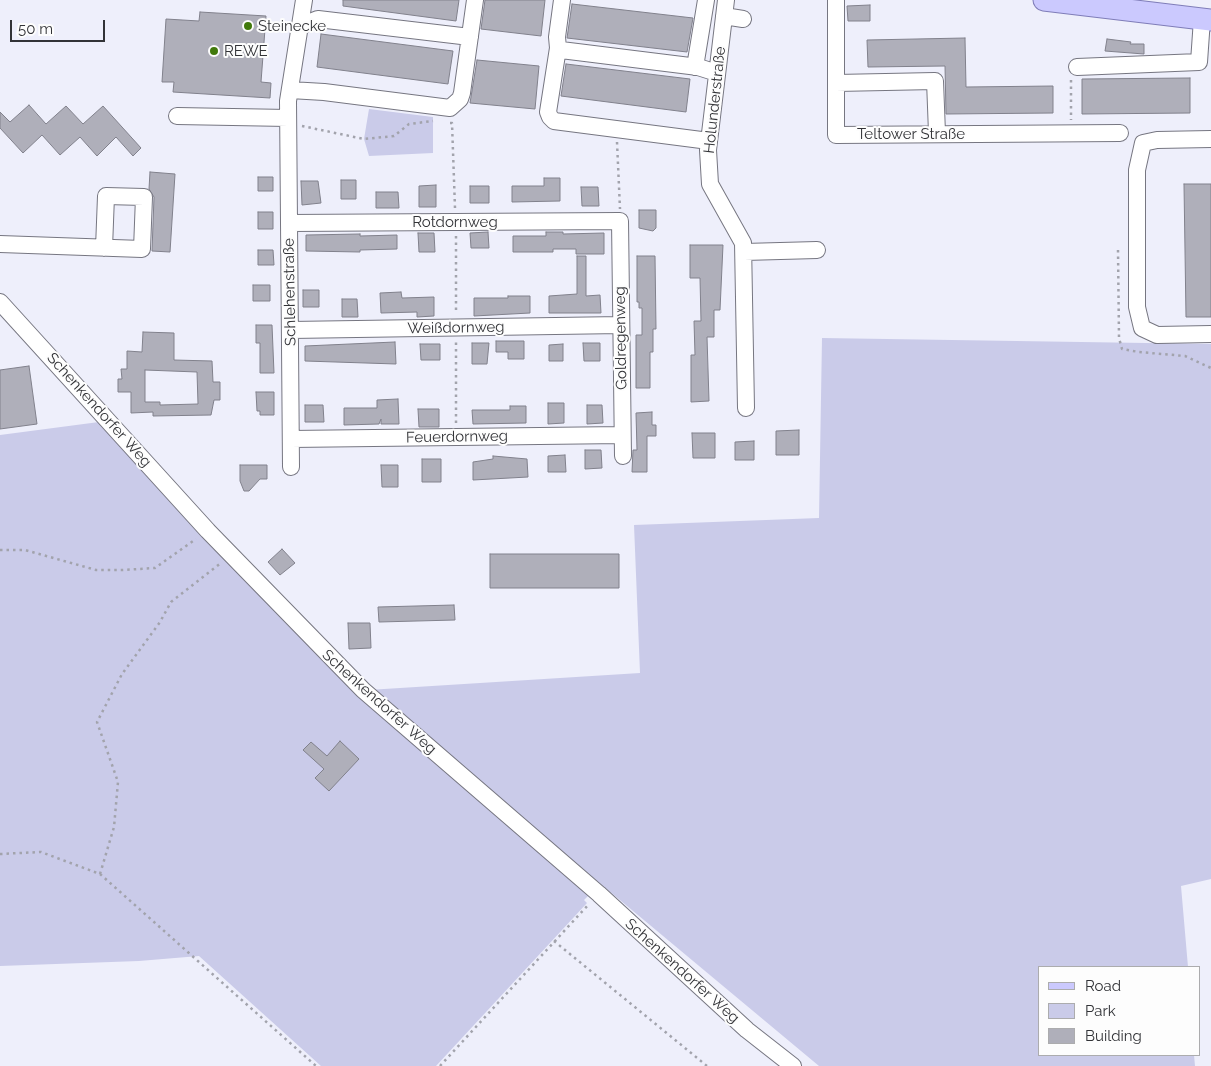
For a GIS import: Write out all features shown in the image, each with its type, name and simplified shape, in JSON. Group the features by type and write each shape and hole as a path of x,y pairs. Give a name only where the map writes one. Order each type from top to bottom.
{"main road":[{"path":"1044,0 1207,19"}],"street":[{"path":"290,90 324,92 450,108 460,99 462,93 475,0"},
{"path":"562,0 557,37 558,48 548,112 554,121 709,141"},
{"path":"695,67 706,0"},
{"name":"Teltower Straße","path":"836,0 836,135 1120,133"},
{"path":"725,8 743,18"},
{"name":"Holunderstraße","path":"725,8 709,141 710,184 743,243 746,408"},
{"path":"303,12 315,14 318,19 470,37"},
{"name":"Schlehenstraße","path":"291,468 288,120 290,90 303,12"},
{"path":"1077,67 1198,62 1207,19"},
{"path":"558,48 561,50 695,67 717,73"},
{"path":"836,83 935,81 937,134"},
{"path":"177,116 288,120"},
{"path":"1211,140 1157,140 1143,143 1137,170 1137,307 1142,328 1157,335 1211,334"},
{"name":"Rotdornweg","path":"289,224 620,221"},
{"name":"Goldregenweg","path":"620,221 623,456"},
{"path":"0,244 104,248"},
{"path":"744,252 817,250"},
{"name":"Schenkendorfer Weg","path":"0,302 231,556 363,690 599,894 747,1030 793,1066"},
{"name":"Weißdornweg","path":"291,330 621,325"},
{"name":"Feuerdornweg","path":"291,439 622,435"}],"path":[{"path":"1071,134 1071,68 1077,67"},
{"path":"288,120 364,139 394,136 409,124 433,121 452,123 456,222"},
{"path":"620,221 617,140 626,141"},
{"path":"1118,250 1118,338 1122,348 1139,352 1185,356 1211,368"},
{"path":"0,550 25,550 96,570 155,568 208,531"},
{"path":"100,874 114,827 118,782 97,722 122,674 160,622 171,602 231,556"},
{"path":"0,854 41,852 100,874 316,1066"},
{"path":"440,1066 599,894"},
{"path":"554,941 707,1066"}],"green space":[{"path":"369,109 433,117 433,153 369,156 364,139"},
{"path":"822,338 1211,344 1211,879 1181,886 1188,966 1038,966 1038,1056 1194,1056 1195,1066 819,1066 368,690 640,673 634,525 819,518"},
{"path":"99,422 223,552 594,890 584,900 587,903 436,1066 321,1066 199,956 139,961 0,966 0,435"}],"building":[{"path":"343,0 459,0 456,21 343,6"},
{"path":"485,0 545,0 541,36 481,29"},
{"path":"572,4 693,18 687,52 567,38"},
{"path":"870,5 870,21 848,21 847,6"},
{"name":"REWE","path":"200,12 266,16 261,82 271,83 270,98 173,92 174,82 162,82 166,19 199,21"},
{"path":"321,34 453,51 448,84 317,67"},
{"path":"965,38 966,87 1053,86 1053,113 946,114 945,66 868,67 867,40"},
{"path":"1107,39 1131,42 1130,44 1144,44 1144,54 1105,51"},
{"path":"477,60 539,66 535,109 470,103"},
{"path":"566,64 690,79 686,112 561,96"},
{"path":"1190,78 1190,113 1082,114 1082,79"},
{"path":"29,105 46,124 66,106 83,124 103,106 141,148 133,156 116,137 97,156 80,137 60,155 42,135 23,153 0,128 0,112 10,122"},
{"path":"150,172 175,174 170,252 152,251 154,197 149,189"},
{"path":"258,177 273,177 273,191 258,191"},
{"path":"544,178 560,178 560,201 512,202 512,186 544,186"},
{"path":"341,180 356,180 356,199 341,199"},
{"path":"301,181 318,181 321,203 302,205"},
{"path":"1184,184 1211,184 1211,317 1186,317"},
{"path":"436,185 436,207 419,207 419,186"},
{"path":"470,186 489,186 489,203 470,203"},
{"path":"581,187 598,187 599,206 582,206"},
{"path":"376,192 398,192 399,208 376,208"},
{"path":"639,210 656,210 656,228 653,231 639,228"},
{"path":"258,212 273,212 273,229 258,229"},
{"path":"488,232 489,248 471,248 470,233"},
{"path":"546,232 563,232 563,234 604,233 604,254 576,254 576,249 553,249 553,252 513,252 513,236 546,236"},
{"path":"418,233 434,233 435,252 419,252"},
{"path":"360,234 360,236 397,235 397,249 360,250 360,252 306,251 306,235"},
{"path":"690,245 723,245 720,310 714,310 714,337 707,337 709,401 691,402 691,355 695,355 694,321 701,321 700,278 690,278"},
{"path":"258,250 273,250 274,265 258,265"},
{"path":"577,256 586,256 586,296 600,295 601,313 549,313 549,296 577,294"},
{"path":"637,256 655,256 656,329 653,329 653,352 650,352 650,388 636,388 636,335 642,335 642,308 639,308 639,302 637,302"},
{"path":"253,285 270,285 270,301 253,301"},
{"path":"303,290 319,290 319,307 303,307"},
{"path":"401,292 402,298 434,297 434,316 417,317 417,312 381,313 380,293"},
{"path":"508,296 530,296 530,313 474,316 474,298 508,298"},
{"path":"342,299 357,299 358,317 342,317"},
{"path":"256,325 272,325 274,373 260,373 260,343 256,343"},
{"path":"143,332 174,333 174,360 212,361 213,382 220,382 220,400 214,400 211,415 153,416 153,412 131,413 131,392 118,392 118,379 122,379 121,369 127,369 127,351 142,352","holes":["145,370 197,372 198,404 160,405 160,402 145,402"]},
{"path":"496,341 524,341 524,359 508,359 508,352 496,352"},
{"path":"395,342 396,364 305,361 305,346"},
{"path":"472,343 489,343 487,364 472,364"},
{"path":"583,343 600,343 600,361 584,361"},
{"path":"420,344 440,344 440,360 421,360"},
{"path":"563,344 563,361 549,361 549,345"},
{"path":"29,366 37,424 0,429 0,370"},
{"path":"256,392 274,392 274,415 260,415 260,411 257,411"},
{"path":"398,399 399,424 381,424 381,419 379,424 344,425 344,408 377,408 377,400"},
{"path":"548,403 564,403 564,423 548,424"},
{"path":"305,405 323,405 324,422 305,422"},
{"path":"587,405 602,405 603,423 587,424"},
{"path":"510,406 526,406 526,423 473,424 472,410 510,410"},
{"path":"418,409 439,409 439,427 419,427"},
{"path":"652,412 652,425 656,425 656,436 647,436 647,472 632,472 633,450 637,450 636,413"},
{"path":"799,430 799,455 776,455 776,431"},
{"path":"692,433 715,433 715,458 693,458"},
{"path":"754,441 754,460 735,460 735,442"},
{"path":"585,450 601,450 602,468 585,469"},
{"path":"565,455 566,472 548,472 548,456"},
{"path":"493,456 527,459 528,477 473,480 473,462 493,459"},
{"path":"422,459 441,459 441,482 422,482"},
{"path":"240,465 267,465 267,479 260,479 249,491 244,491 240,481"},
{"path":"381,465 398,465 398,487 382,487"},
{"path":"282,549 295,563 280,575 268,562"},
{"path":"490,554 619,554 619,588 490,588"},
{"path":"454,605 455,620 379,622 378,607"},
{"path":"348,623 370,623 371,648 349,649"},
{"path":"340,741 359,759 329,791 315,778 324,769 303,750 311,742 327,756"}],"place":[{"name":"Steinecke","path":"248,26"},
{"name":"REWE","path":"214,51"}]}
